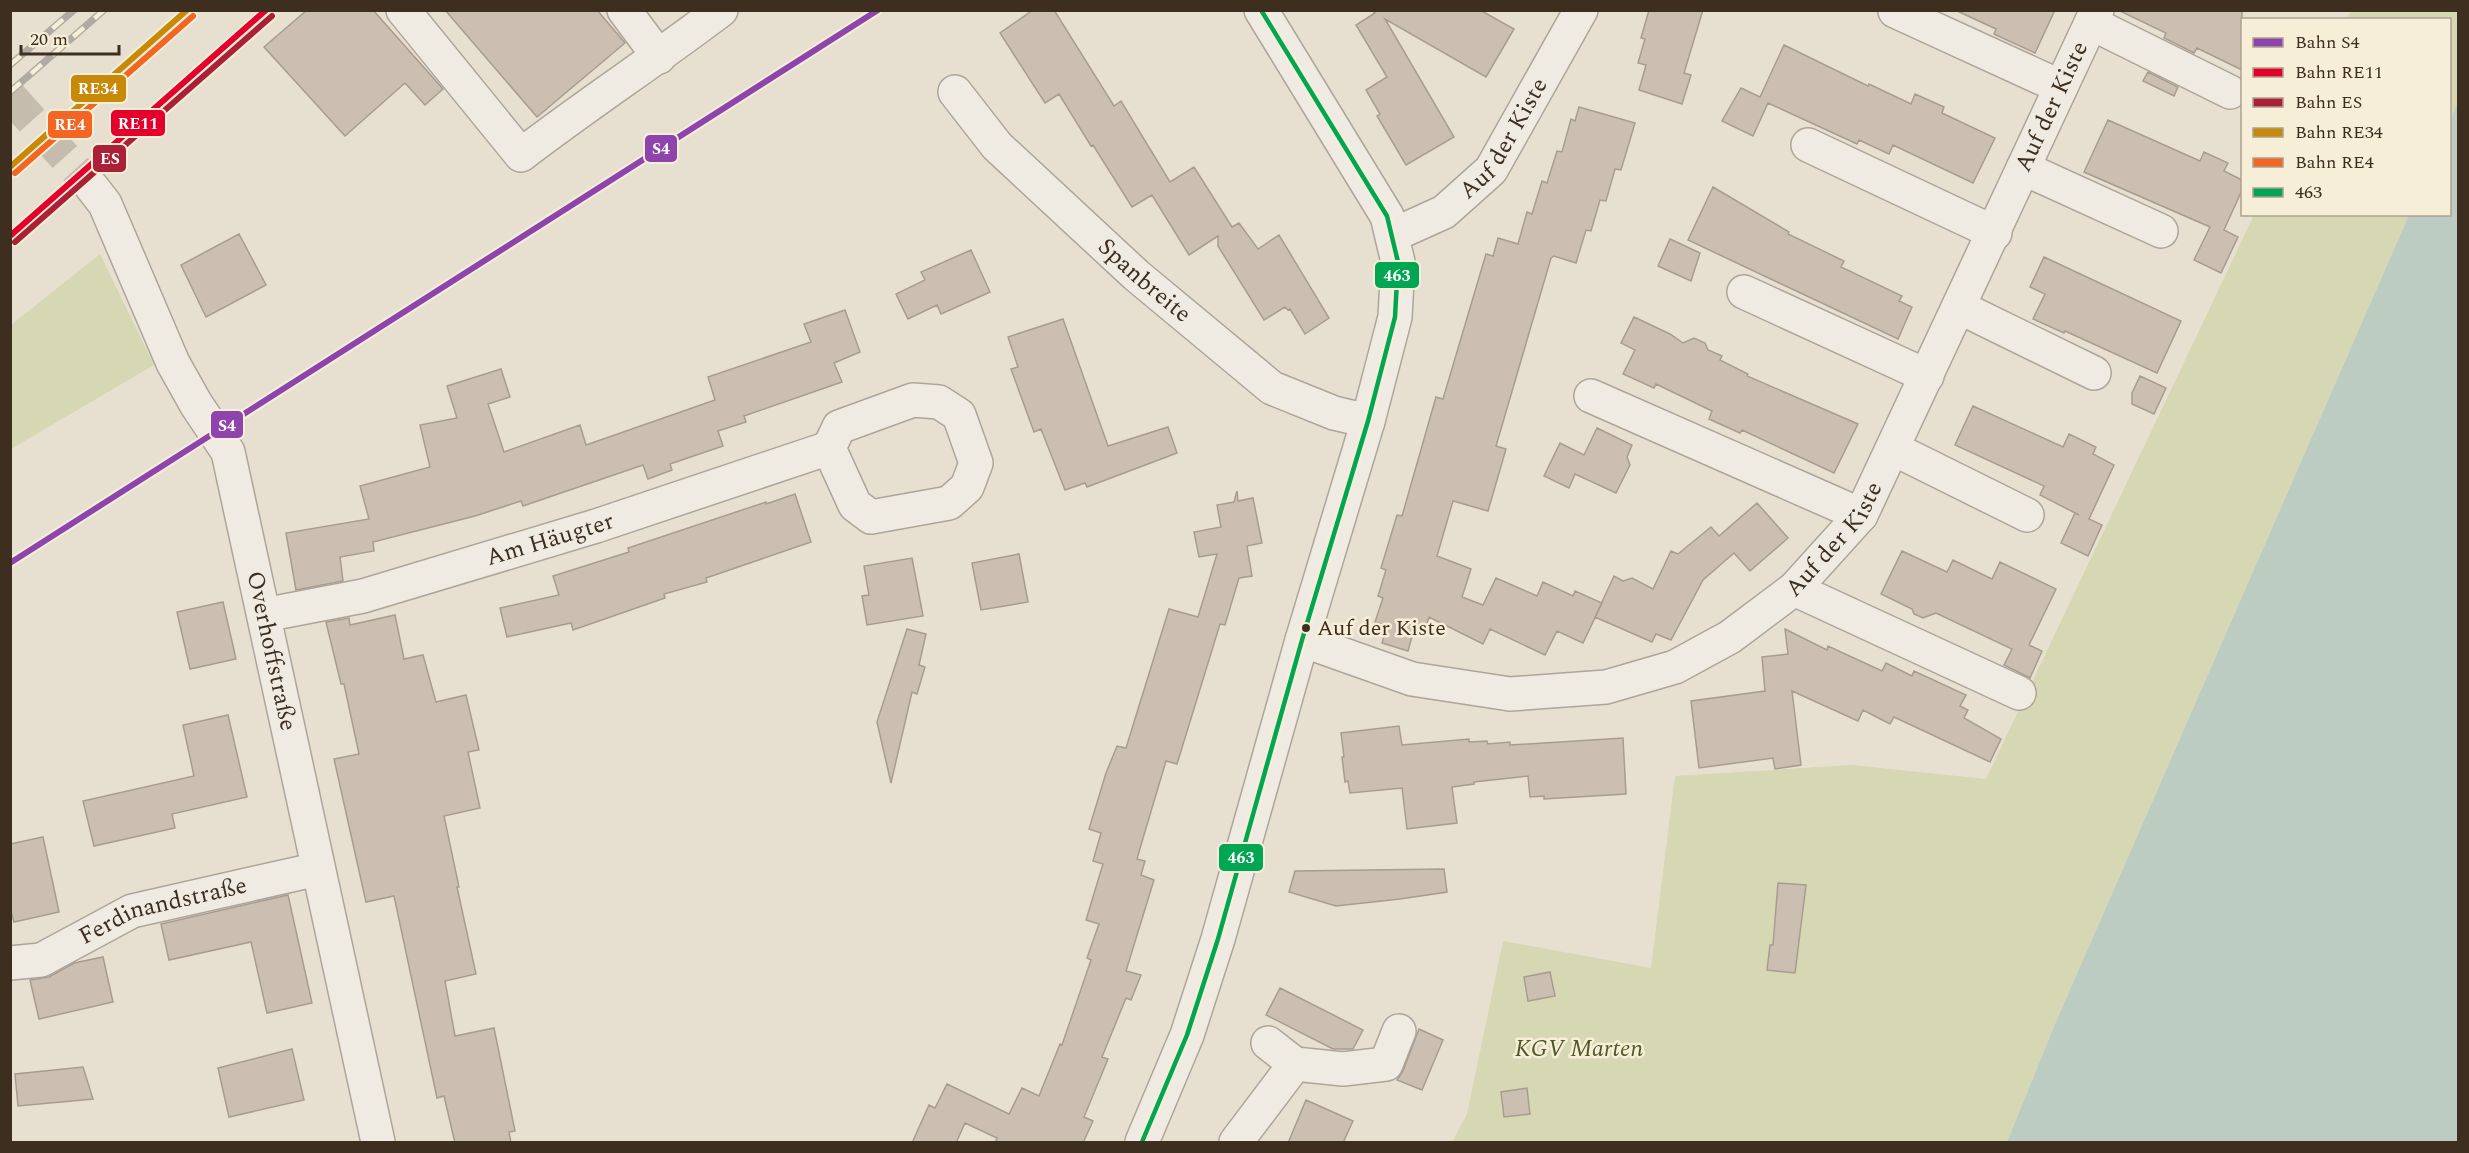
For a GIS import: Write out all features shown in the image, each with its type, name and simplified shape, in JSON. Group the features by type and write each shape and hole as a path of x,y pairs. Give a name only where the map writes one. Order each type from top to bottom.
{"street":[{"path":"403,10 521,155 586,105 659,57 721,10"},
{"path":"624,10 659,57"},
{"path":"1142,1143 1187,1035 1218,939 1302,640 1368,421 1395,317 1398,262 1387,216 1261,10"},
{"name":"Auf der Kiste","path":"1393,235 1444,212 1491,170 1581,10"},
{"path":"1895,11 2061,87"},
{"path":"2094,17 2230,92"},
{"name":"Auf der Kiste","path":"1302,640 1412,679 1510,694 1606,687 1675,667 1730,637 1794,589 1861,515 1894,449 2094,17"},
{"name":"Spanbreite","path":"955,92 997,146 1136,275 1272,388 1334,414 1368,421"},
{"path":"1808,145 1995,233"},
{"path":"2023,168 2161,231"},
{"name":"Overhoffstraße","path":"91,186 105,204 180,377 228,452 378,1143"},
{"path":"1744,292 1927,376"},
{"path":"1959,307 2094,373"},
{"path":"1591,396 1861,515"},
{"path":"913,399 939,402 960,415 976,463 967,487 949,503 871,517 855,505 829,448 839,427 913,399"},
{"name":"Am Häugter","path":"264,615 363,596 596,526 829,448"},
{"path":"1894,449 2027,515"},
{"path":"1794,589 2019,693"},
{"name":"Ferdinandstraße","path":"10,963 41,960 132,911 318,869"},
{"path":"1268,1043 1295,1064 1343,1068 1386,1064 1399,1031"},
{"path":"1236,1143 1295,1064"}],"green space":[{"path":"2351,11 2458,11 2458,101 2451,118 2451,18 2348,18"},
{"name":"KGV Marten","path":"2254,216 2409,216 2055,1024 2007,1142 1452,1142 1467,1114 1503,941 1651,968 1675,776 1852,765 1986,779"},
{"path":"100,254 154,365 11,449 11,325"}],"shaded area":[{"path":"2458,101 2458,1142 2007,1142 2055,1024 2409,216 2451,216 2451,118"}],"building":[{"path":"307,10 373,10 443,89 425,105 405,83 345,136 264,47"},
{"path":"445,10 597,10 625,43 537,117"},
{"path":"1033,10 1054,10 1114,106 1121,101 1170,182 1194,167 1232,227 1239,223 1258,249 1279,235 1329,318 1305,334 1290,309 1285,307 1264,320 1218,246 1218,236 1189,255 1152,195 1132,207 1059,94 1045,103 1000,33"},
{"path":"1371,10 1480,10 1514,29 1486,77 1385,19 1454,137 1406,165 1377,116 1380,114 1366,90 1387,77 1356,25 1375,13"},
{"path":"1649,10 1703,10 1684,73 1691,75 1682,104 1639,90 1646,65 1638,63 1645,39 1641,38"},
{"path":"1955,10 2055,10 2035,53 1994,34 1996,29"},
{"path":"2118,10 2242,10 2241,70 2197,48 2194,53 2164,38 2166,33"},
{"path":"1784,45 1911,104 1915,94 1944,107 1942,113 1995,138 1973,183 1893,145 1889,154 1859,140 1857,144 1768,103 1753,136 1722,121 1741,88 1760,97"},
{"path":"2148,72 2178,87 2174,96 2143,81"},
{"path":"1579,107 1635,123 1621,170 1615,169 1606,201 1600,200 1591,231 1586,230 1576,263 1554,256 1551,258 1496,446 1506,449 1488,511 1453,501 1437,556 1471,569 1462,597 1483,605 1496,578 1537,596 1543,582 1573,596 1575,591 1602,603 1583,643 1557,631 1545,655 1490,629 1483,644 1429,617 1423,636 1413,633 1408,651 1382,643 1387,626 1375,622 1383,598 1378,596 1386,570 1381,568 1397,515 1402,516 1436,397 1443,399 1486,254 1493,256 1498,238 1518,244 1527,212 1532,214 1542,181 1547,183 1557,151 1562,152 1571,119 1575,121"},
{"path":"2108,120 2200,161 2204,152 2228,163 2224,171 2241,180 2241,192 2224,230 2238,237 2221,273 2194,260 2210,227 2084,172"},
{"path":"1713,187 1789,232 1788,234 1844,261 1841,267 1902,296 1899,301 1912,307 1898,339 1688,240"},
{"path":"239,234 266,285 206,317 181,265"},
{"path":"1670,239 1700,253 1691,281 1658,266"},
{"path":"971,250 990,292 941,314 937,305 908,319 896,294 925,280 921,272"},
{"path":"2044,257 2181,321 2157,373 2033,319 2045,294 2030,287"},
{"path":"845,310 860,352 834,363 842,382 744,416 746,422 718,431 723,446 670,464 672,470 648,479 643,465 523,506 521,501 475,516 373,542 374,551 340,557 343,581 296,590 286,533 369,519 360,486 430,467 420,425 457,418 447,386 501,369 510,397 488,404 504,452 580,425 586,445 715,400 708,377 811,342 804,324"},
{"path":"1634,317 1670,334 1683,343 1694,338 1705,343 1708,350 1722,356 1720,360 1748,374 1747,376 1858,424 1834,473 1742,430 1740,433 1709,419 1712,411 1656,384 1654,388 1623,374 1635,350 1621,343"},
{"path":"1063,319 1108,446 1168,427 1177,453 1087,487 1085,483 1065,490 1041,429 1034,432 1011,369 1018,367 1008,337"},
{"path":"2140,376 2166,388 2154,414 2132,404 2132,393"},
{"path":"1973,406 2063,447 2069,434 2096,447 2093,454 2114,465 2089,519 2102,525 2088,556 2061,543 2075,513 2079,515 2040,495 2044,486 1955,445"},
{"path":"1597,428 1632,445 1627,457 1630,465 1616,493 1575,474 1569,488 1544,476 1560,443 1584,455"},
{"path":"1237,491 1238,501 1253,498 1262,543 1247,546 1252,576 1239,578 1225,625 1220,624 1177,764 1166,761 1137,859 1145,861 1141,875 1154,880 1126,971 1141,975 1131,1000 1126,998 1102,1057 1108,1059 1084,1117 1093,1121 1083,1143 995,1143 997,1138 965,1123 956,1143 912,1143 929,1105 935,1108 947,1084 1009,1114 1022,1088 1039,1096 1060,1044 1062,1045 1091,960 1087,958 1099,924 1086,920 1103,864 1093,861 1101,833 1089,829 1106,773 1117,746 1126,748 1169,609 1198,617 1217,554 1199,557 1194,532 1221,527 1217,505 1234,502"},
{"path":"795,494 811,542 706,578 707,582 664,594 665,598 573,630 571,623 507,637 500,608 559,595 553,576 629,552 628,548"},
{"path":"1757,503 1788,538 1750,571 1734,553 1703,580 1671,640 1656,634 1652,642 1595,617 1614,576 1623,581 1632,578 1653,589 1671,551 1678,554 1711,527 1719,536"},
{"path":"1902,551 1947,572 1953,560 1992,579 2000,562 2056,589 2029,645 2042,651 2030,678 2004,665 2012,649 1936,613 1923,618 1914,614 1912,609 1881,594"},
{"path":"1019,554 1028,602 981,610 972,563"},
{"path":"912,558 923,616 867,625 862,596 869,595 864,566"},
{"path":"223,602 236,659 190,669 177,612"},
{"path":"395,615 404,659 423,655 436,702 466,695 479,750 468,752 480,808 444,816 476,974 445,981 455,1036 494,1028 515,1131 509,1132 511,1143 455,1143 444,1096 437,1098 394,896 366,902 334,759 359,754 344,684 341,684 326,622 349,618 350,625"},
{"path":"907,629 926,634 919,665 925,667 917,694 912,692 891,783 877,722"},
{"path":"1785,629 1827,650 1828,646 1882,671 1886,663 1912,676 1914,671 1966,695 1960,706 1968,710 1964,718 2001,739 1990,762 1894,717 1890,724 1863,710 1858,721 1792,691 1801,765 1775,769 1773,758 1699,768 1691,701 1765,691 1762,657 1788,654"},
{"path":"228,715 247,797 172,814 175,828 94,846 83,801 194,776 183,725"},
{"path":"1399,726 1402,745 1469,739 1469,742 1487,741 1488,744 1510,742 1510,745 1623,738 1626,794 1544,799 1544,796 1530,797 1528,776 1474,782 1474,784 1452,787 1457,823 1407,829 1402,788 1350,793 1348,781 1345,782 1342,757 1344,757 1341,733"},
{"path":"43,837 59,912 14,922 10,908 10,844"},
{"path":"1444,869 1447,892 1400,899 1336,906 1289,892 1295,871"},
{"path":"1778,883 1806,885 1795,973 1767,970 1770,945 1773,945"},
{"path":"288,895 312,1003 267,1013 251,942 169,960 161,924"},
{"path":"103,957 113,1002 39,1019 30,980 49,977 74,963"},
{"path":"1550,972 1555,996 1528,1001 1524,977"},
{"path":"1280,988 1363,1030 1353,1049 1333,1049 1266,1015"},
{"path":"1419,1029 1443,1040 1422,1090 1397,1080 1403,1071"},
{"path":"292,1049 304,1100 229,1117 218,1068"},
{"path":"83,1067 93,1099 18,1106 15,1074"},
{"path":"1527,1088 1530,1114 1504,1117 1501,1092"},
{"path":"1306,1100 1353,1121 1343,1143 1288,1143"}],"tunnel":[{"path":"10,96 91,186"}],"railway":[{"path":"10,65 74,10"},
{"path":"10,92 104,10"}],"rail line":[{"name":"RE34","path":"10,167 187,10"},
{"name":"RE11","path":"10,236 266,10"},
{"name":"S4","path":"10,563 878,10"},
{"name":"RE4","path":"15,173 193,16"},
{"name":"ES","path":"15,242 272,16"}],"transit line":[{"name":"463","path":"1142,1142 1187,1035 1218,939 1302,640 1368,421 1395,317 1398,262 1387,216 1261,10"}],"place":[{"name":"Auf der Kiste","path":"1306,628"}]}
